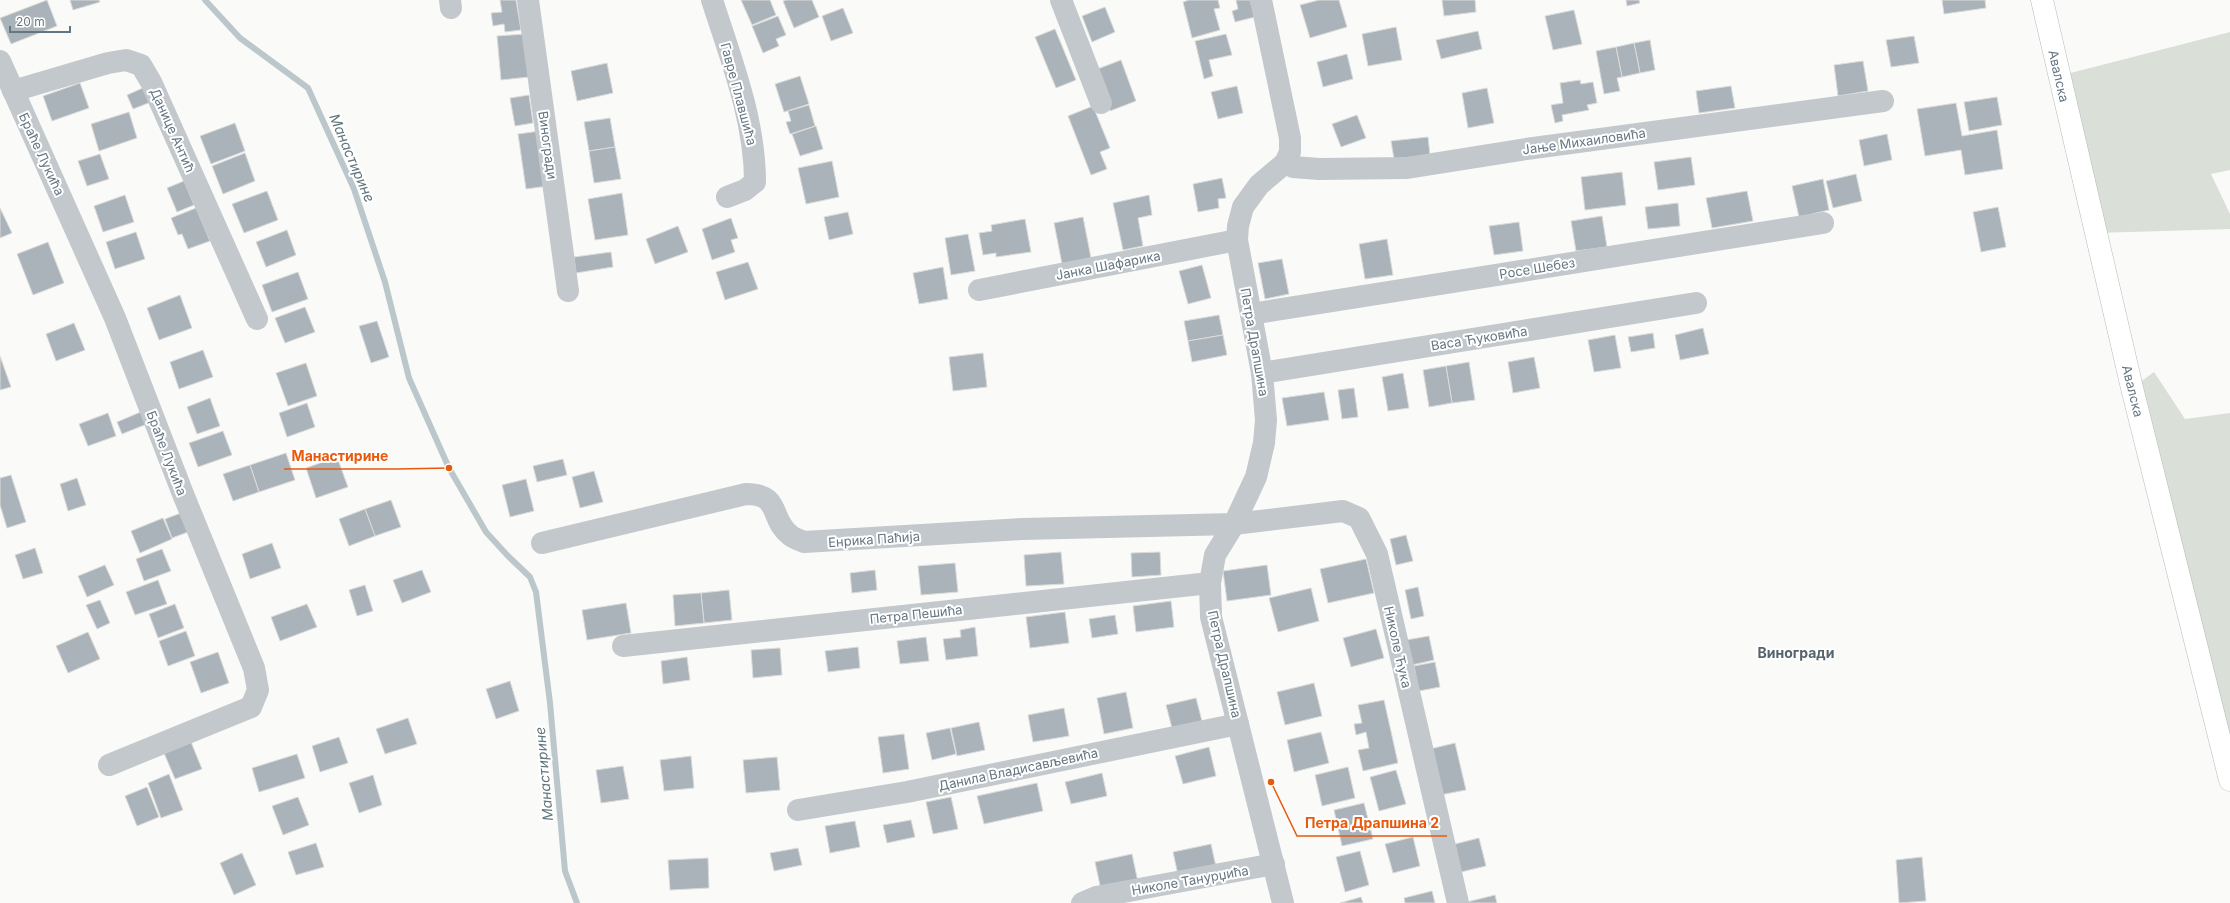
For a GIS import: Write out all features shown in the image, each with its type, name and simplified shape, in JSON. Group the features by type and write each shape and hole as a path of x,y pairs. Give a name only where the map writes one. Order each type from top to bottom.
{"main road":[{"name":"Авалска","path":"2042,0 2130,380 2230,780"}],"street":[{"name":"Виногради","path":"528,0 568,291"},
{"name":"Гавре Плавшића","path":"712,0 748,118 755,156 755,182 745,190 727,197"},
{"path":"1061,0 1101,103"},
{"path":"1261,0 1290,138 1290,152 1285,163"},
{"name":"Данице Антић","path":"13,91 108,63 126,60 141,65 152,82 257,319"},
{"name":"Браће Лукића","path":"0,61 115,318 183,494 254,668 258,690 251,707 109,765"},
{"name":"Јање Михаиловића","path":"1285,163 1293,167 1319,170 1407,168 1526,149 1883,101"},
{"name":"Петра Драпшина","path":"1283,903 1211,617 1210,582 1215,555 1234,524 1256,477 1264,443 1266,420 1262,373 1237,240 1243,207 1259,185 1285,163"},
{"name":"Росе Шебез","path":"1250,314 1823,223"},
{"name":"Јанка Шафарика","path":"979,290 1237,240"},
{"name":"Васа Ћуковића","path":"1262,373 1696,303"},
{"name":"Енрика Паћија","path":"542,543 746,494 760,494 771,503 781,523 790,536 804,542 1022,529 1234,524"},
{"name":"Николе Ћука","path":"1234,524 1343,511 1359,518 1377,554 1458,903"},
{"name":"Петра Пешића","path":"623,646 1210,582"},
{"name":"Данила Владисављевића","path":"798,810 907,792 1238,724"},
{"name":"Николе Танурџића","path":"1082,903 1096,897 1274,864"}],"shaded area":[{"path":"2230,32 2230,170 2211,174 2230,214 2230,229 2096,233 2059,76"},
{"path":"2154,372 2185,419 2230,413 2230,780 2132,388"}],"building":[{"path":"47,0 57,26 11,44 0,18"},
{"path":"70,0 99,0 100,2 73,10"},
{"path":"500,0 516,0 521,30 505,32 504,24 493,26 491,13 502,12"},
{"path":"741,0 770,0 776,15 752,25"},
{"path":"812,0 819,17 794,28 783,1"},
{"path":"1189,0 1218,0 1220,8 1214,9 1220,30 1192,38 1183,2"},
{"path":"1236,0 1250,0 1255,17 1235,22 1232,11 1238,9"},
{"path":"1319,0 1339,0 1347,27 1310,38 1300,5"},
{"path":"1442,0 1475,0 1476,12 1444,16"},
{"path":"1626,0 1639,0 1640,3 1627,6"},
{"path":"1942,0 1985,0 1986,8 1944,14"},
{"path":"1105,7 1115,32 1092,42 1082,16"},
{"path":"843,8 853,33 831,41 822,16"},
{"path":"1574,10 1582,44 1553,50 1545,16"},
{"path":"778,16 786,35 776,39 779,46 763,53 752,26"},
{"path":"1396,27 1402,60 1368,66 1362,34"},
{"path":"1055,29 1076,80 1056,88 1035,37"},
{"path":"1478,31 1482,49 1441,59 1436,40"},
{"path":"525,34 529,77 501,80 497,36"},
{"path":"1226,34 1232,55 1209,60 1213,76 1204,79 1195,41"},
{"path":"1914,36 1919,63 1891,67 1886,40"},
{"path":"1650,40 1655,70 1640,73 1634,43"},
{"path":"1634,43 1640,73 1622,77 1616,47"},
{"path":"1616,47 1622,77 1617,78 1620,91 1604,94 1596,51"},
{"path":"1347,54 1353,79 1323,87 1317,62"},
{"path":"1121,60 1136,101 1110,111 1095,70"},
{"path":"1863,61 1868,91 1838,96 1834,65"},
{"path":"607,63 613,93 577,101 571,71"},
{"path":"800,76 809,104 784,112 775,84"},
{"path":"1580,80 1581,84 1593,82 1597,103 1587,105 1589,110 1562,115 1563,121 1555,123 1551,105 1563,103 1560,83"},
{"path":"80,83 89,108 52,121 43,96"},
{"path":"1237,86 1243,113 1218,119 1211,92"},
{"path":"1731,86 1735,108 1699,113 1696,91"},
{"path":"145,87 151,102 133,109 127,95"},
{"path":"1487,88 1494,123 1468,128 1462,93"},
{"path":"529,95 533,123 515,126 510,98"},
{"path":"1997,97 2002,125 1969,131 1964,102"},
{"path":"1956,103 1962,136 1997,130 2003,169 1965,175 1961,150 1925,156 1917,109"},
{"path":"809,105 815,126 790,134 786,122 791,121 788,111"},
{"path":"1093,106 1110,148 1100,152 1107,169 1091,175 1068,116"},
{"path":"129,112 137,138 99,151 91,124"},
{"path":"1357,115 1366,138 1341,147 1332,124"},
{"path":"610,118 615,147 589,151 584,122"},
{"path":"235,123 245,151 211,164 200,136"},
{"path":"816,126 823,149 800,156 792,134"},
{"path":"540,131 548,186 526,189 518,134"},
{"path":"1887,134 1892,160 1864,166 1859,140"},
{"path":"1428,137 1430,155 1394,159 1391,141"},
{"path":"615,147 621,179 594,183 589,151"},
{"path":"245,153 255,181 223,194 212,166"},
{"path":"100,154 109,179 87,186 78,161"},
{"path":"1691,157 1695,185 1658,190 1654,162"},
{"path":"832,161 839,197 806,204 798,168"},
{"path":"1622,172 1626,205 1585,210 1581,177"},
{"path":"1856,174 1862,201 1833,208 1826,181"},
{"path":"1222,178 1226,198 1218,199 1219,208 1198,212 1193,184"},
{"path":"1823,179 1829,210 1799,217 1792,186"},
{"path":"184,181 194,205 177,212 167,188"},
{"path":"267,191 278,220 244,233 232,204"},
{"path":"1747,191 1753,221 1712,228 1706,198"},
{"path":"622,193 628,235 595,240 588,199"},
{"path":"125,195 134,222 103,232 94,206"},
{"path":"1149,195 1152,215 1138,218 1143,246 1123,250 1113,203"},
{"path":"1678,203 1680,226 1648,229 1645,207"},
{"path":"1998,207 2006,247 1981,252 1973,212"},
{"path":"0,208 12,233 0,238"},
{"path":"196,208 210,241 188,249 182,234 178,235 171,218"},
{"path":"848,212 853,234 829,240 824,217"},
{"path":"1602,216 1607,247 1576,251 1571,221"},
{"path":"1083,217 1091,258 1062,264 1054,223"},
{"path":"731,218 738,238 731,240 735,252 712,260 702,229"},
{"path":"1025,219 1031,252 996,257 996,253 983,255 979,233 992,231 991,225"},
{"path":"1519,222 1523,251 1494,255 1489,226"},
{"path":"678,226 688,252 655,264 646,239"},
{"path":"287,230 296,255 266,267 256,242"},
{"path":"136,232 145,259 115,269 106,242"},
{"path":"968,234 975,271 951,275 945,238"},
{"path":"1387,239 1393,275 1365,279 1359,244"},
{"path":"48,242 64,283 33,295 17,254"},
{"path":"611,252 613,267 576,273 574,257"},
{"path":"1282,259 1289,294 1265,299 1258,263"},
{"path":"748,262 758,289 725,300 716,272"},
{"path":"1202,265 1211,298 1188,304 1179,271"},
{"path":"943,267 948,299 919,304 913,273"},
{"path":"298,272 308,299 272,312 262,285"},
{"path":"180,295 192,328 159,340 147,308"},
{"path":"305,307 315,332 285,343 275,318"},
{"path":"1219,315 1223,335 1188,341 1184,321"},
{"path":"377,321 389,357 371,363 359,326"},
{"path":"74,323 85,350 56,361 46,334"},
{"path":"1703,328 1709,354 1680,360 1675,335"},
{"path":"1653,333 1655,348 1631,352 1628,337"},
{"path":"1223,335 1227,355 1192,362 1188,341"},
{"path":"1615,335 1621,368 1594,372 1588,340"},
{"path":"203,350 213,377 179,389 170,362"},
{"path":"983,353 987,387 953,391 949,357"},
{"path":"0,356 11,387 0,390"},
{"path":"1534,357 1540,388 1513,393 1508,362"},
{"path":"1469,362 1475,400 1452,403 1446,366"},
{"path":"306,363 317,396 288,406 276,373"},
{"path":"1446,366 1452,403 1429,407 1423,370"},
{"path":"1403,373 1409,408 1388,411 1382,377"},
{"path":"1354,388 1358,417 1342,419 1338,390"},
{"path":"1324,392 1329,420 1287,426 1282,398"},
{"path":"210,398 220,426 197,434 187,407"},
{"path":"307,403 315,427 287,437 279,413"},
{"path":"143,411 147,424 122,434 117,422"},
{"path":"108,413 116,436 88,446 79,424"},
{"path":"223,431 232,455 198,467 189,443"},
{"path":"286,453 295,480 259,492 250,465"},
{"path":"337,457 348,487 316,498 306,468"},
{"path":"563,459 567,475 537,482 533,466"},
{"path":"250,465 259,492 233,501 223,474"},
{"path":"594,471 603,502 580,508 572,477"},
{"path":"11,475 26,522 7,528 0,505 0,478"},
{"path":"77,478 86,505 68,511 60,484"},
{"path":"526,479 534,511 510,517 502,485"},
{"path":"391,500 401,527 375,536 365,509"},
{"path":"365,509 375,536 349,546 339,519"},
{"path":"181,513 188,532 172,538 165,519"},
{"path":"163,518 172,539 140,553 131,531"},
{"path":"1406,535 1413,561 1396,565 1390,539"},
{"path":"272,543 281,568 250,579 242,554"},
{"path":"35,548 43,573 23,579 15,555"},
{"path":"162,549 171,571 144,581 136,559"},
{"path":"1061,552 1064,584 1026,586 1024,555"},
{"path":"1160,552 1161,575 1132,577 1131,553"},
{"path":"1366,559 1374,593 1328,603 1320,569"},
{"path":"955,563 958,592 921,595 918,566"},
{"path":"105,565 114,585 87,597 78,576"},
{"path":"1267,565 1271,595 1227,601 1223,571"},
{"path":"422,570 431,592 402,603 393,580"},
{"path":"875,570 877,590 852,593 850,573"},
{"path":"158,580 167,604 135,615 126,592"},
{"path":"365,585 373,611 357,616 349,590"},
{"path":"1418,587 1424,616 1411,619 1405,590"},
{"path":"1311,588 1319,621 1278,632 1269,598"},
{"path":"729,590 732,620 704,623 701,593"},
{"path":"701,593 704,623 675,626 673,595"},
{"path":"100,600 110,623 97,629 86,605"},
{"path":"1171,601 1174,627 1136,632 1133,606"},
{"path":"626,603 631,633 587,640 582,610"},
{"path":"175,604 184,628 158,638 149,614"},
{"path":"307,604 317,627 280,641 271,617"},
{"path":"1065,612 1069,643 1030,648 1026,617"},
{"path":"1115,615 1118,634 1092,638 1089,619"},
{"path":"975,627 978,656 946,660 943,639 961,637 960,630"},
{"path":"1376,629 1384,658 1351,667 1343,638"},
{"path":"186,631 195,656 168,666 159,641"},
{"path":"88,632 100,659 68,673 56,646"},
{"path":"1429,636 1434,660 1412,665 1406,640"},
{"path":"926,637 929,661 900,664 897,641"},
{"path":"858,647 860,668 828,672 825,651"},
{"path":"780,648 782,675 753,678 751,650"},
{"path":"218,652 229,683 201,693 190,662"},
{"path":"687,657 690,680 663,684 661,661"},
{"path":"1435,662 1440,687 1419,691 1414,666"},
{"path":"510,681 519,711 496,719 486,689"},
{"path":"1314,683 1322,716 1285,725 1277,692"},
{"path":"1126,692 1133,728 1104,734 1097,698"},
{"path":"1196,698 1203,725 1173,732 1166,705"},
{"path":"1384,700 1398,763 1363,771 1358,750 1369,748 1366,732 1356,735 1354,724 1362,723 1358,705"},
{"path":"1064,708 1069,736 1033,742 1028,715"},
{"path":"408,718 417,744 385,754 376,729"},
{"path":"979,722 985,750 957,756 951,728"},
{"path":"950,728 956,754 932,760 926,733"},
{"path":"1321,732 1329,763 1294,772 1287,740"},
{"path":"904,734 909,769 883,773 878,737"},
{"path":"339,737 348,763 320,772 312,746"},
{"path":"191,742 202,769 175,779 164,753"},
{"path":"1455,743 1466,790 1440,795 1430,749"},
{"path":"1209,747 1216,776 1183,784 1175,756"},
{"path":"297,754 305,778 259,792 252,768"},
{"path":"691,756 694,788 664,791 660,760"},
{"path":"777,757 780,790 746,793 743,760"},
{"path":"623,766 629,799 601,803 596,770"},
{"path":"1348,767 1355,798 1322,806 1315,775"},
{"path":"1396,770 1406,804 1379,811 1370,777"},
{"path":"1102,773 1107,796 1071,804 1065,782"},
{"path":"169,774 183,810 161,818 148,783"},
{"path":"373,775 382,805 359,813 349,783"},
{"path":"1037,783 1043,811 984,824 977,796"},
{"path":"147,787 159,817 137,826 125,796"},
{"path":"298,797 309,825 283,835 272,806"},
{"path":"951,797 958,829 933,834 926,802"},
{"path":"1364,803 1373,839 1342,846 1334,810"},
{"path":"911,820 915,837 887,843 883,825"},
{"path":"855,821 860,847 830,853 825,826"},
{"path":"1413,837 1420,866 1393,873 1385,844"},
{"path":"1479,838 1486,866 1461,872 1455,844"},
{"path":"316,843 324,867 296,875 288,852"},
{"path":"1211,844 1216,867 1178,875 1173,852"},
{"path":"798,848 802,865 774,871 770,853"},
{"path":"1360,851 1369,885 1345,892 1336,857"},
{"path":"242,853 256,885 234,895 220,863"},
{"path":"1132,854 1138,882 1101,890 1095,862"},
{"path":"1922,857 1926,901 1899,903 1896,860"},
{"path":"708,858 709,888 670,890 668,860"},
{"path":"1432,891 1435,903 1405,903 1404,898"},
{"path":"1495,895 1497,903 1467,903 1467,902"},
{"path":"1361,897 1363,903 1340,903"}],"waterway":[{"name":"Манастирине","path":"205,0 240,38 308,88 354,189 385,282 409,378 449,468 486,532 530,577 536,592 550,703 565,871 577,903"}],"place":[{"name":"Манастирине","path":"449,468"},
{"name":"Петра Драпшина 2","path":"1271,782"}],"district":[{"name":"Виногради","path":"1796,653"}]}
